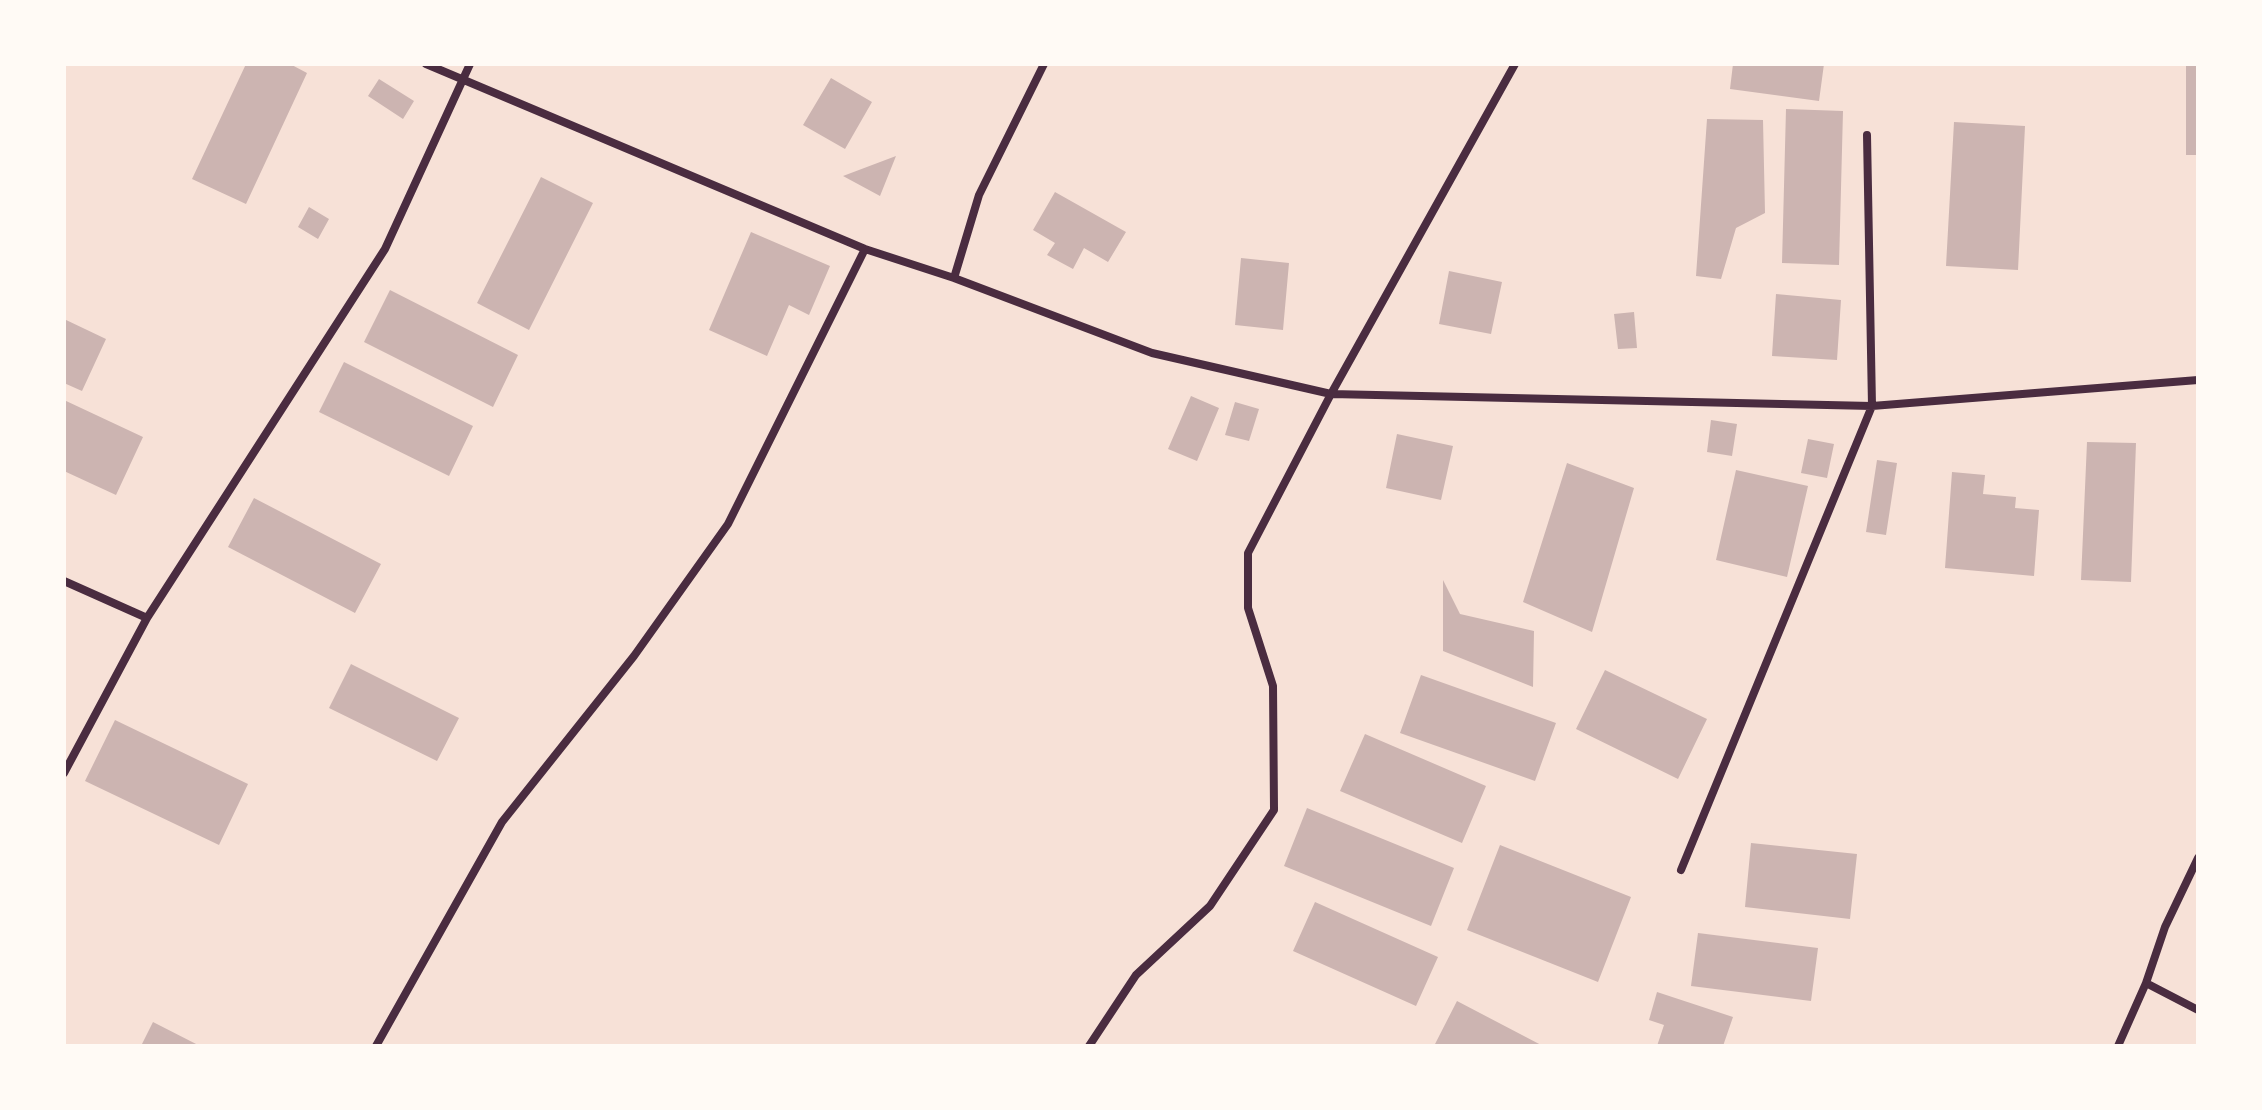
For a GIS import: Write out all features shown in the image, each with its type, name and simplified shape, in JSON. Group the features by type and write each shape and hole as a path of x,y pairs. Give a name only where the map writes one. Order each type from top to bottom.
{"street":[{"path":"426,64 865,249 954,278 1152,353 1331,394 1872,406 2198,380"},
{"path":"64,773 147,618 385,249 470,64"},
{"path":"954,278 979,195 1044,64"},
{"path":"1089,1046 1136,975 1210,906 1274,810 1273,686 1248,608 1248,553 1331,394 1515,64"},
{"path":"1681,870 1872,406 1867,135"},
{"path":"376,1046 502,822 634,656 728,524 865,249"},
{"path":"64,581 147,618"},
{"path":"2118,1046 2146,983 2165,927 2198,858"},
{"path":"2146,983 2198,1010"}],"building":[{"path":"246,64 290,64 307,73 246,204 192,179"},
{"path":"1733,64 1824,64 1819,101 1730,89"},
{"path":"2186,64 2198,64 2198,155 2186,155"},
{"path":"831,78 872,102 845,149 803,125"},
{"path":"379,79 414,101 403,119 368,96"},
{"path":"1786,109 1843,111 1839,265 1782,263"},
{"path":"1707,119 1763,120 1765,213 1736,228 1721,279 1696,276"},
{"path":"1954,122 2025,126 2018,270 1946,266"},
{"path":"896,156 880,196 843,176"},
{"path":"541,177 593,203 529,330 477,303"},
{"path":"1055,192 1126,232 1108,262 1084,248 1073,269 1047,255 1055,243 1033,230"},
{"path":"309,207 329,219 318,239 298,227"},
{"path":"751,232 830,266 809,315 789,305 767,356 709,330"},
{"path":"1241,258 1289,263 1283,330 1235,325"},
{"path":"1449,271 1502,282 1491,334 1439,324"},
{"path":"390,290 518,355 493,407 364,342"},
{"path":"1776,294 1841,300 1837,360 1772,356"},
{"path":"1634,312 1637,348 1618,349 1614,314"},
{"path":"64,319 106,339 82,391 64,383"},
{"path":"344,362 473,426 449,476 319,412"},
{"path":"1191,396 1219,408 1197,461 1168,449"},
{"path":"64,400 143,437 116,495 64,471"},
{"path":"1235,402 1259,409 1249,441 1225,435"},
{"path":"1711,420 1737,424 1732,456 1707,452"},
{"path":"1397,434 1453,446 1441,500 1386,488"},
{"path":"1808,439 1834,444 1827,478 1801,473"},
{"path":"2087,442 2136,443 2131,582 2081,580"},
{"path":"1877,460 1897,463 1886,535 1866,532"},
{"path":"1567,463 1634,488 1592,632 1523,602"},
{"path":"1736,470 1808,486 1787,577 1716,560"},
{"path":"1952,472 1985,475 1983,494 2016,497 2015,508 2039,510 2034,576 1945,568"},
{"path":"254,498 381,564 355,613 228,547"},
{"path":"1443,580 1460,614 1534,631 1533,687 1443,651"},
{"path":"351,664 459,718 437,761 329,708"},
{"path":"1605,670 1707,719 1678,779 1576,729"},
{"path":"1421,675 1556,723 1535,781 1400,733"},
{"path":"115,720 248,784 219,845 85,781"},
{"path":"1365,734 1486,786 1462,843 1340,791"},
{"path":"1307,808 1454,868 1431,926 1284,866"},
{"path":"1751,843 1857,854 1850,919 1745,907"},
{"path":"1500,845 1631,897 1598,982 1467,930"},
{"path":"1315,902 1438,957 1416,1006 1293,951"},
{"path":"1698,933 1818,948 1811,1001 1691,986"},
{"path":"1657,992 1733,1017 1723,1046 1657,1046 1664,1025 1649,1020"},
{"path":"1457,1001 1543,1046 1434,1046"},
{"path":"153,1022 200,1046 141,1046"}]}
